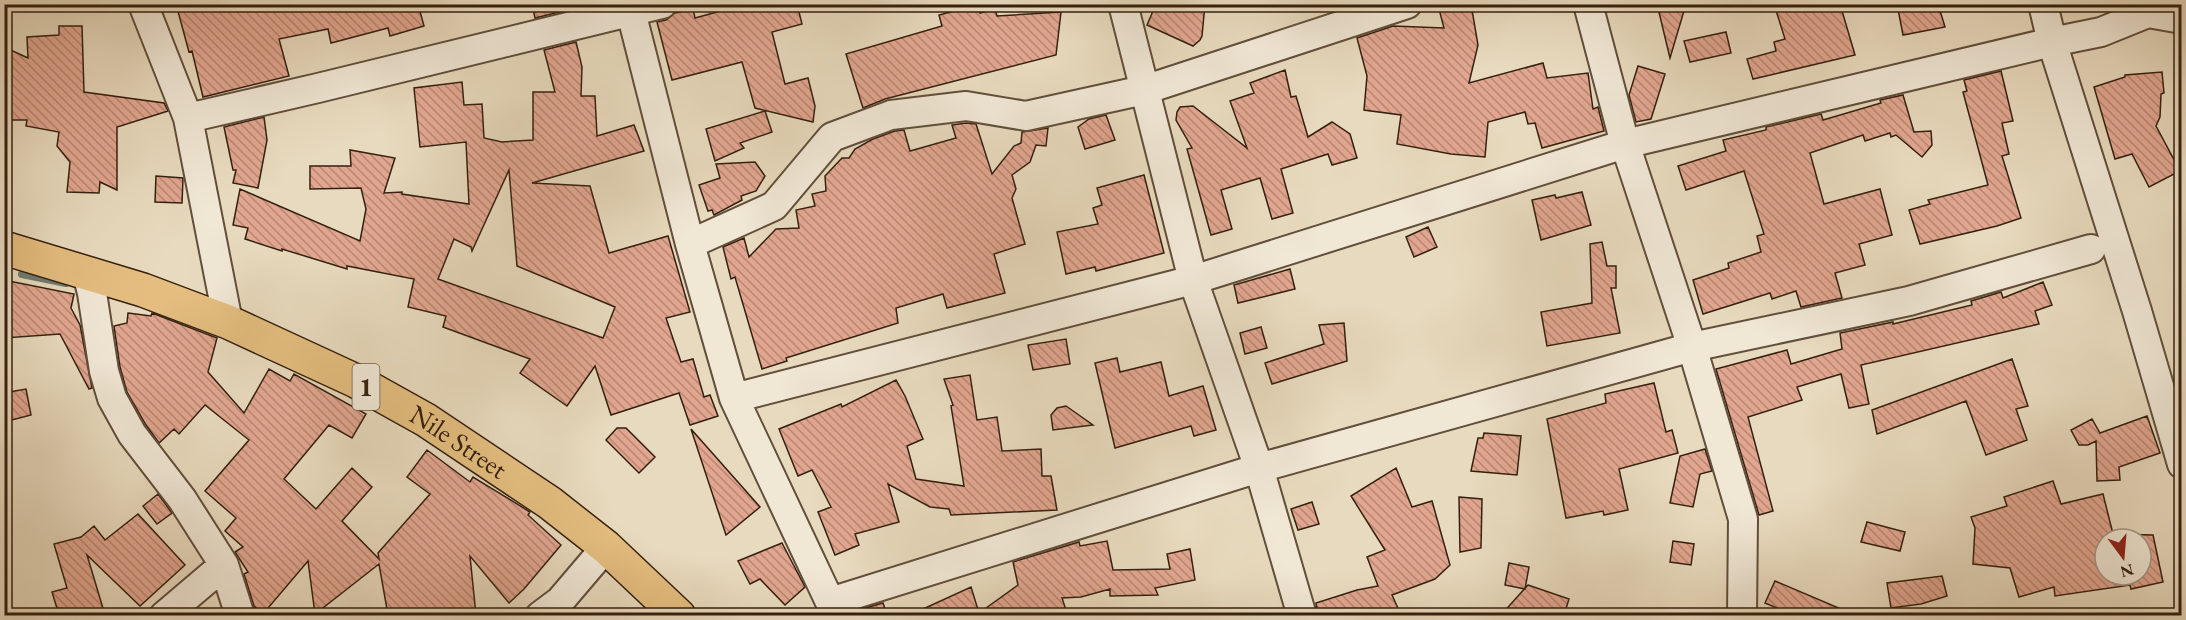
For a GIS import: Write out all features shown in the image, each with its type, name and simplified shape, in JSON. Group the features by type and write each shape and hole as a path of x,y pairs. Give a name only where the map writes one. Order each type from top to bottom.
{"main road":[{"name":"Nile Street","path":"4,248 143,290 228,322 356,381 426,420 550,503 606,547 678,615"}],"street":[{"path":"143,4 188,118 228,322"},
{"path":"188,118 630,9 662,4"},
{"path":"1123,4 1193,280 1259,468 1302,615"},
{"path":"690,244 774,206 832,137 891,115 966,106 1026,116 1144,90 1407,4"},
{"path":"1588,4 1625,144 1692,347 1743,519 1743,615"},
{"path":"2043,4 2052,42 2137,311 2181,464"},
{"path":"630,9 690,244 734,398 830,602 1259,468 1692,347 1909,301 2091,249"},
{"path":"734,398 1193,280 1625,144 2101,32 2148,13 2181,19"},
{"path":"87,273 104,370 112,398 132,434 182,499 224,565 240,615"},
{"path":"540,615 561,601 606,547"},
{"path":"164,615 224,565"}],"building":[{"path":"176,4 418,4 424,26 390,36 388,28 331,43 328,29 279,39 289,76 203,97 192,51 189,52"},
{"path":"532,4 566,4 568,10 535,18"},
{"path":"746,4 797,4 802,24 772,32 785,84 808,78 815,106 813,122 755,108 742,62 672,80 657,22 666,20 675,13 693,9 695,18"},
{"path":"1156,4 1205,4 1200,40 1193,46 1147,25"},
{"path":"1455,4 1471,4 1478,45 1469,83 1543,63 1547,78 1588,73 1593,109 1598,107 1604,131 1542,148 1535,123 1528,124 1525,112 1488,122 1485,157 1451,154 1397,144 1401,115 1364,110 1367,76 1357,38 1393,26 1444,28 1439,9"},
{"path":"1657,4 1686,4 1670,58"},
{"path":"1774,4 1840,4 1855,55 1753,79 1747,59 1776,51 1774,42 1785,39"},
{"path":"1897,4 1938,4 1945,27 1903,35"},
{"path":"978,5 980,13 995,9 997,16 1061,12 1056,55 885,99 863,108 846,54 942,26 939,15"},
{"path":"59,26 82,26 84,92 164,103 168,111 117,127 117,190 100,182 99,193 67,192 70,162 57,146 59,132 26,126 27,120 4,120 4,47 28,58 27,37 59,35"},
{"path":"1726,32 1731,53 1690,62 1684,41"},
{"path":"576,42 582,67 581,96 595,96 597,136 634,125 644,151 532,183 590,186 609,253 668,236 690,312 666,318 681,362 693,359 704,397 710,395 718,416 690,425 679,393 611,415 595,366 567,406 520,373 530,359 443,327 446,316 408,307 414,279 347,266 347,269 282,249 282,251 245,239 248,228 233,225 240,189 360,241 366,209 361,188 310,189 310,166 351,166 350,150 395,158 384,193 402,192 402,194 469,204 466,142 420,147 414,88 462,82 464,105 482,104 484,138 502,142 533,140 533,92 555,92 544,50","holes":["509,170 517,266 615,307 603,338 438,279 454,239 471,247 472,251"]},
{"path":"1638,66 1665,74 1651,119 1636,122 1629,95"},
{"path":"1285,70 1291,97 1296,96 1308,137 1332,122 1350,134 1357,158 1332,165 1328,154 1281,169 1293,213 1272,219 1260,178 1221,190 1232,229 1211,235 1187,149 1192,148 1176,120 1177,112 1180,107 1193,106 1247,148 1230,101 1254,93 1250,83"},
{"path":"2001,71 2013,121 2002,123 2009,154 2002,156 2021,218 1920,244 1909,210 1930,204 1928,200 1988,185 1963,92 1967,91 1964,80"},
{"path":"2162,72 2164,93 2161,94 2160,117 2156,126 2180,171 2149,187 2132,154 2115,159 2094,87 2125,77 2125,75"},
{"path":"1903,95 1914,132 1931,131 1932,145 1922,157 1896,135 1891,137 1890,133 1865,141 1863,135 1810,153 1824,204 1880,189 1892,235 1859,244 1865,265 1835,273 1842,298 1801,307 1796,291 1772,299 1770,293 1703,314 1693,280 1729,268 1728,263 1761,252 1757,236 1764,234 1744,171 1686,190 1678,166 1726,151 1723,140 1821,114 1823,120 1881,103 1880,100"},
{"path":"765,111 772,132 740,143 744,148 715,161 706,129"},
{"path":"1106,115 1115,140 1085,149 1078,127 1089,119"},
{"path":"264,117 267,140 258,188 233,183 236,170 233,170 224,127"},
{"path":"976,124 992,174 1014,146 1021,143 1022,132 1048,128 1046,146 1036,145 1030,162 1012,175 1016,189 1012,198 1025,244 994,254 1005,293 947,308 943,294 896,308 898,323 786,358 787,361 762,369 735,277 731,279 723,247 744,238 749,257 776,229 799,228 796,210 815,206 812,194 826,191 825,176 842,158 849,158 855,149 873,139 904,130 910,151 956,138 952,125"},
{"path":"755,162 765,176 756,191 741,196 742,200 714,215 712,210 708,211 699,185 720,178 716,164"},
{"path":"1144,175 1164,253 1096,271 1095,267 1066,274 1057,232 1098,224 1093,208 1102,205 1097,188"},
{"path":"156,176 183,178 182,203 155,202"},
{"path":"1582,192 1591,225 1541,240 1532,200 1555,195 1556,198"},
{"path":"1428,227 1437,247 1414,257 1406,237"},
{"path":"1602,242 1607,266 1616,266 1616,288 1611,288 1620,333 1547,346 1541,312 1592,303 1590,244"},
{"path":"1290,269 1295,289 1238,303 1234,285"},
{"path":"4,280 74,294 71,308 80,325 92,388 89,389 60,334 4,338"},
{"path":"2043,282 2052,305 2035,311 2039,324 1861,365 1869,404 1849,408 1841,374 1797,387 1802,400 1748,417 1773,511 1759,515 1716,369 1787,350 1791,364 1842,349 1840,333 1893,322 1893,324 1972,305 1971,301 2001,292 2003,298"},
{"path":"128,313 151,316 152,313 217,338 208,372 244,413 269,369 290,381 294,374 366,414 352,438 329,425 284,479 316,509 352,468 372,487 342,521 379,559 378,553 430,494 407,477 427,450 470,482 473,477 530,512 528,515 561,545 524,589 509,603 470,556 476,615 388,615 379,564 315,614 308,561 263,614 254,606 244,574 248,572 235,552 243,547 225,531 236,518 205,491 249,440 205,405 179,434 174,429 159,443 127,392 120,367 114,326 127,323"},
{"path":"1344,323 1347,361 1272,384 1265,363 1324,344 1319,325"},
{"path":"1261,327 1267,348 1245,354 1240,333"},
{"path":"1066,339 1070,364 1033,370 1028,345"},
{"path":"1117,358 1120,372 1161,362 1169,396 1203,386 1216,430 1194,436 1191,426 1115,448 1095,363"},
{"path":"2012,359 2028,406 2016,409 2027,440 1986,455 1966,401 1877,434 1872,410"},
{"path":"970,375 977,420 997,417 1002,451 1041,449 1042,476 1051,476 1057,510 951,515 949,509 930,507 888,484 899,522 855,534 859,545 835,555 818,512 831,507 812,470 798,476 779,429 841,404 842,407 896,380 923,439 907,446 916,479 964,486 951,406 953,405 944,379"},
{"path":"1654,383 1666,432 1672,430 1678,453 1619,469 1628,510 1604,515 1603,511 1566,518 1547,419 1606,403 1605,394"},
{"path":"26,389 31,415 4,422 4,393"},
{"path":"1066,406 1093,425 1053,430 1051,415 1057,408"},
{"path":"2147,416 2160,453 2119,467 2120,480 2097,481 2096,441 2088,445 2079,445 2071,430 2092,419 2100,433"},
{"path":"617,428 626,428 655,457 639,473 606,440"},
{"path":"691,429 760,507 726,535"},
{"path":"1484,433 1521,436 1517,475 1471,471 1478,438 1483,438"},
{"path":"1705,449 1712,471 1700,474 1693,507 1670,503 1680,456"},
{"path":"1396,468 1412,507 1432,501 1450,565 1435,579 1392,595 1401,615 1318,615 1316,603 1378,586 1367,557 1385,550 1351,496"},
{"path":"2053,481 2061,504 2103,494 2111,527 2093,527 2093,587 2116,587 2055,596 2054,587 2019,597 2010,568 1973,564 1975,528 1971,517 2007,506 2004,497"},
{"path":"158,494 172,513 157,524 143,506"},
{"path":"1459,497 1482,499 1481,548 1460,552"},
{"path":"1312,502 1319,524 1298,530 1291,509"},
{"path":"138,514 185,565 140,606 87,555 105,615 59,615 52,592 67,588 54,544 81,537 94,526 105,540"},
{"path":"1867,522 1905,532 1900,551 1861,542"},
{"path":"2153,535 2163,582 2153,584"},
{"path":"1107,541 1113,570 1170,569 1167,554 1190,549 1195,580 1155,588 1158,595 1110,596 1110,589 1081,597 1062,598 1066,610 1053,615 910,615 971,587 979,613 1018,585 1013,562 1079,542 1080,546"},
{"path":"1673,541 1694,544 1691,565 1670,562"},
{"path":"782,543 805,587 785,605 760,579 750,584 738,561"},
{"path":"1509,563 1529,567 1525,589 1505,585"},
{"path":"1942,576 1947,596 1921,604 1891,608 1887,583"},
{"path":"1775,581 1855,615 1794,615 1765,603"},
{"path":"1528,585 1569,599 1564,615 1501,615"},
{"path":"883,603 887,615 860,615 858,610"}],"waterway":[{"path":"22,274 66,283"}]}
